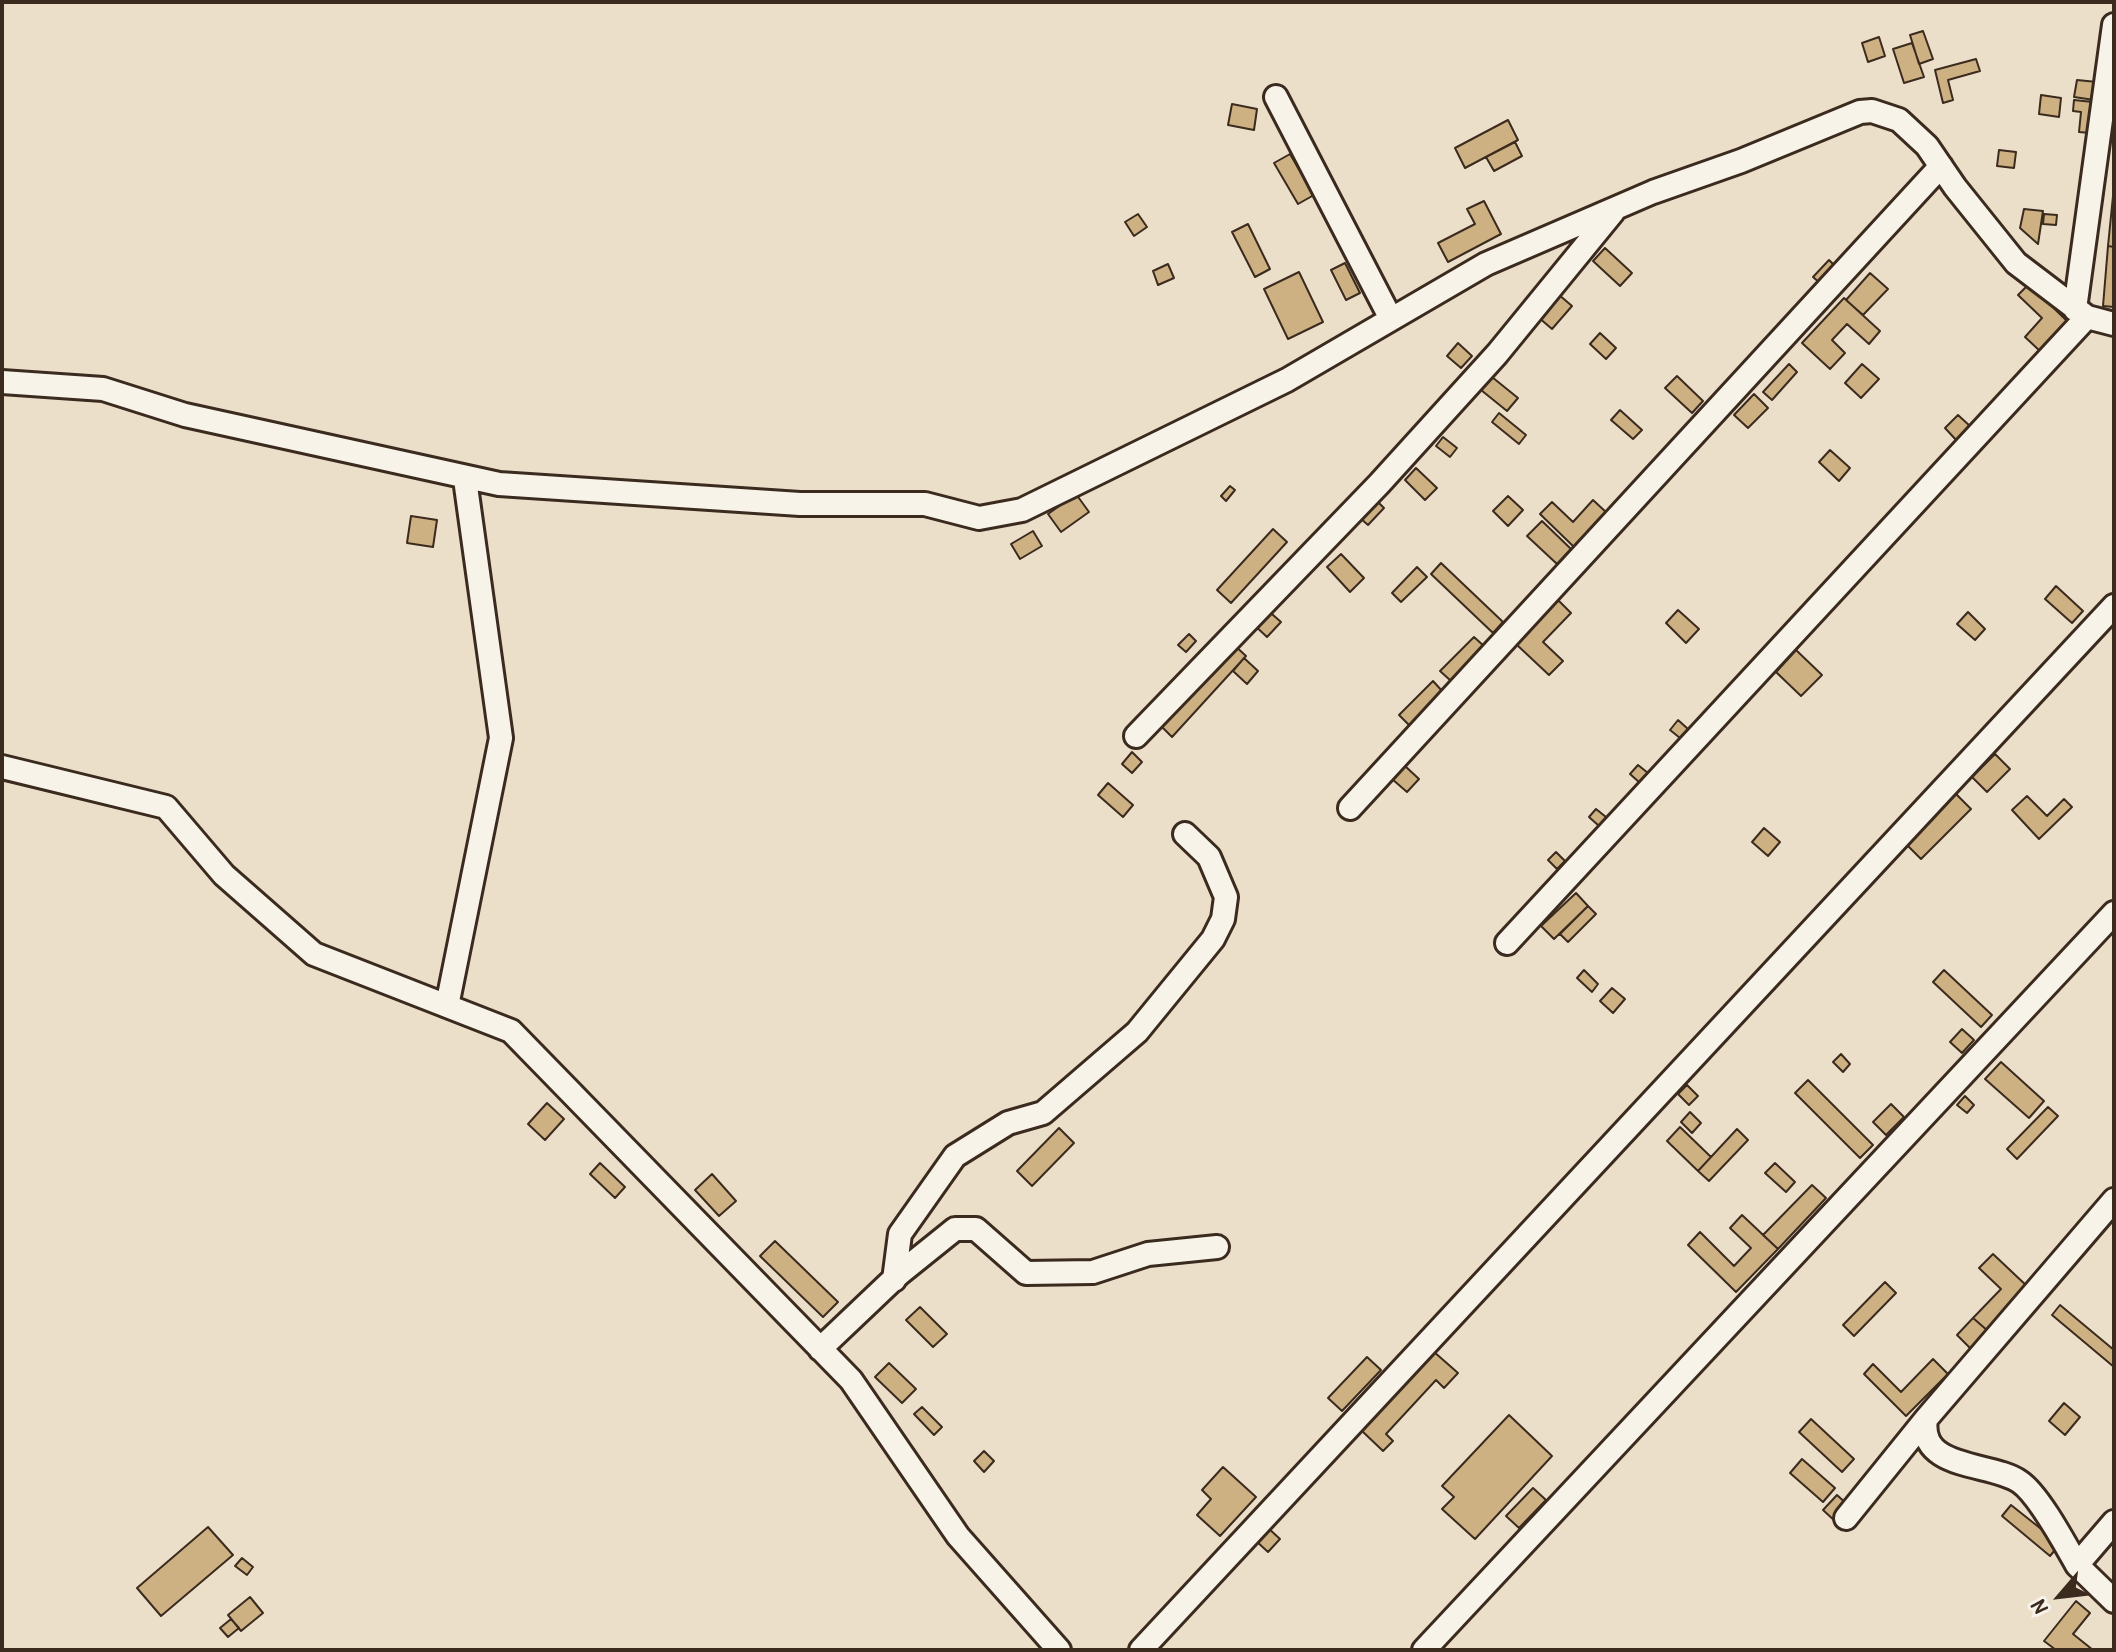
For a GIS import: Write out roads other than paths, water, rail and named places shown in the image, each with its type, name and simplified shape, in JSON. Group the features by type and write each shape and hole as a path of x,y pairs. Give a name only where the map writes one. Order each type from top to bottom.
{"street":[{"path":"1507,943 2081,313 2114,25"},
{"path":"1276,97 1391,319"},
{"path":"2,382 103,389 185,415 465,479 800,504 925,504 979,518 996,518 1022,510 1287,380 1486,264 1860,112 1872,111 1899,120 1927,146 2004,250 2081,313 2114,324"},
{"path":"1350,808 1941,166"},
{"path":"1136,736 1443,413 1614,211"},
{"path":"447,1006 501,738 465,479"},
{"path":"1141,1650 2114,606"},
{"path":"2,767 166,807 224,875 314,954 511,1031 851,1380 958,1536 1059,1650"},
{"path":"894,1280 900,1234 955,1156 1008,1123 1043,1113 1137,1032 1213,939 1223,919 1226,897 1209,857 1185,834"},
{"path":"1424,1650 2114,913"},
{"path":"1846,1518 1926,1419 2114,1200"},
{"path":"820,1349 894,1280 955,1229 965,1226 976,1229 1026,1273 1093,1272 1148,1254 1217,1247"},
{"path":"1926,1419 1924,1434 1929,1445 1964,1465 2020,1481 2050,1520 2077,1565 2114,1601"},
{"path":"2077,1565 2114,1522"}]}
